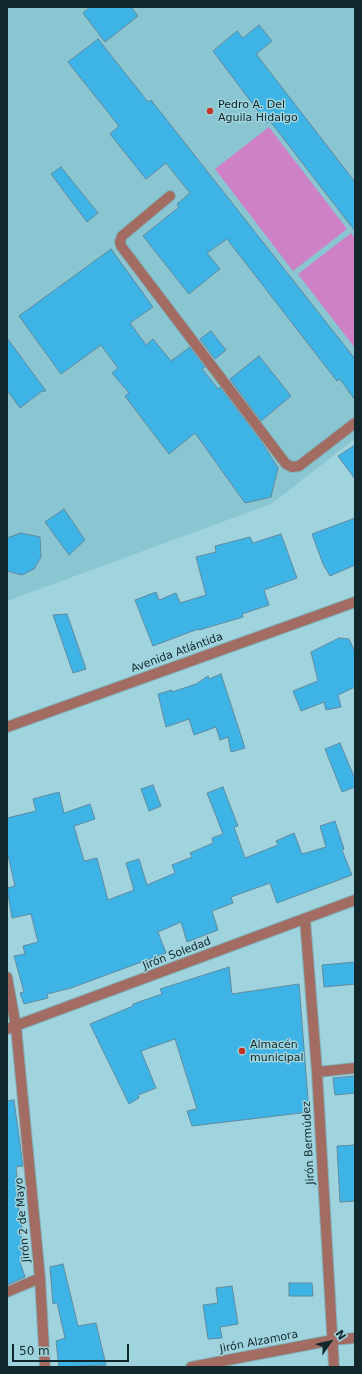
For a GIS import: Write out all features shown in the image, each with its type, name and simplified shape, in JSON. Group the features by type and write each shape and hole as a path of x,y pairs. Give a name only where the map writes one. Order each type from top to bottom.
{"street":[{"path":"170,196 122,236 120,242 121,246 286,464 292,467 299,466 355,423"},
{"name":"Avenida Atlántida","path":"7,727 355,602"},
{"name":"Jirón Soledad","path":"12,1028 355,900"},
{"name":"Jirón Bermúdez","path":"305,918 317,1072 334,1367"},
{"name":"Jirón 2 de Mayo","path":"7,977 40,1278 45,1367"},
{"path":"317,1072 355,1068"},
{"path":"7,1292 40,1278"},
{"name":"Jirón Alzamora","path":"191,1367 333,1340 355,1338"}],"shaded area":[{"path":"7,7 355,7 355,439 271,504 7,601"},
{"path":"269,127 347,229 293,271 215,169"},
{"path":"351,233 355,238 355,348 298,274"}],"building":[{"path":"90,7 131,7 138,16 105,42 83,13"},
{"path":"259,25 272,41 256,54 355,182 355,231 270,121 267,123 213,51 237,31 243,38"},
{"path":"98,39 148,102 151,100 355,359 355,400 340,379 337,381 227,239 207,253 220,269 189,294 143,236 179,207 177,204 190,193 166,163 146,179 110,134 119,126 68,62"},
{"path":"61,167 98,213 87,222 51,174"},
{"path":"111,249 153,307 130,323 146,345 153,339 171,361 190,347 205,367 202,369 218,389 220,387 261,441 278,468 271,497 245,503 195,433 169,454 125,396 129,393 112,373 118,368 101,345 61,374 19,316"},
{"path":"211,331 226,350 215,359 200,339"},
{"path":"7,338 46,391 42,391 20,408 7,390"},
{"path":"259,356 291,396 261,421 230,379"},
{"path":"355,445 355,479 338,456"},
{"path":"64,509 85,540 69,555 45,522"},
{"path":"355,518 355,565 330,576 323,564 312,534"},
{"path":"21,533 40,537 41,557 34,569 22,575 7,571 7,538"},
{"path":"281,534 297,578 264,590 269,605 242,614 243,617 199,630 198,629 153,646 135,600 156,592 159,600 176,593 180,603 206,595 196,557 216,552 215,546 250,537 253,543"},
{"path":"67,614 86,669 73,673 53,615"},
{"path":"339,638 349,639 355,652 355,687 338,695 341,707 326,710 324,702 301,711 293,691 318,681 311,652"},
{"path":"221,674 245,748 231,752 228,737 220,740 216,727 194,735 189,719 166,727 158,694 172,690 172,692 196,684 208,676 209,679"},
{"path":"340,743 355,779 355,787 342,792 325,749"},
{"path":"153,785 161,806 149,811 141,789"},
{"path":"223,787 238,826 234,827 245,858 278,845 276,841 294,833 302,854 326,847 320,826 335,821 344,849 342,850 352,875 277,903 270,883 231,897 233,903 212,911 218,930 187,942 181,922 158,932 166,953 71,988 47,994 48,998 24,1004 20,993 24,992 14,956 25,954 23,946 38,942 31,914 12,918 7,888 15,886 7,851 7,818 36,811 33,799 59,792 64,813 90,804 95,819 74,826 84,861 97,858 108,900 134,890 126,863 139,859 147,885 175,873 172,865 192,857 190,853 213,843 212,838 223,834 207,793"},
{"path":"355,962 355,984 324,987 322,965"},
{"name":"Almacén municipal","path":"229,967 232,994 299,984 309,1112 192,1126 187,1111 197,1109 175,1039 141,1051 156,1088 138,1095 139,1098 129,1104 90,1024 133,1006 133,1004 162,994 160,989"},
{"path":"355,1076 355,1093 335,1095 333,1078"},
{"path":"14,1100 23,1166 16,1167 19,1198 17,1198 25,1261 20,1262 25,1277 7,1285 7,1101"},
{"path":"355,1145 355,1201 340,1202 337,1146"},
{"path":"63,1264 78,1326 96,1323 106,1365 59,1367 56,1341 65,1338 57,1303 53,1304 50,1267"},
{"path":"289,1283 312,1283 313,1296 289,1296"},
{"path":"232,1286 238,1324 220,1327 222,1338 208,1339 203,1305 218,1303 216,1288"}],"place":[{"name":"Pedro A. Del Aguila Hidalgo","path":"210,111"},
{"name":"Almacén municipal","path":"242,1051"}]}
